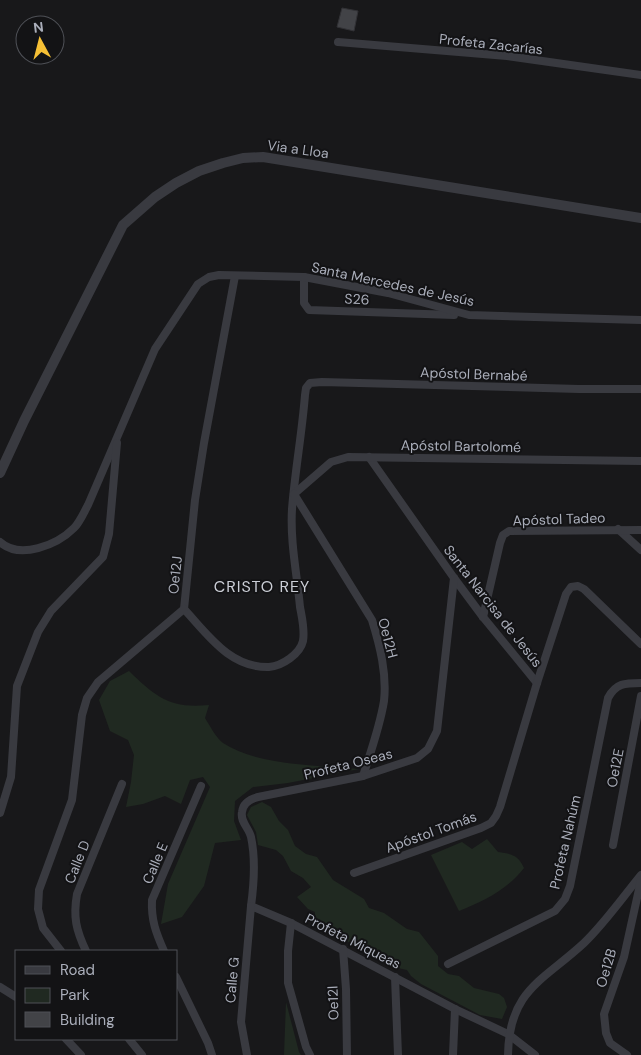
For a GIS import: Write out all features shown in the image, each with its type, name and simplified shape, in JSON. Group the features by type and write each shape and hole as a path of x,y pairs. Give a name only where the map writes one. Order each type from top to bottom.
{"street":[{"name":"Profeta Zacarías","path":"338,42 507,56 641,75"},
{"name":"Via a Lloa","path":"0,473 24,421 123,225 155,197 176,182 199,171 236,160 263,157 641,218"},
{"name":"Santa Mercedes de Jesús","path":"0,543 20,550 33,550 60,537 74,527 88,505 155,349 198,284 209,277 219,275 304,278 388,293 469,315 641,320"},
{"name":"Oe12J","path":"235,276 195,500 184,609 224,652 247,665 275,667 299,650 303,642 304,627 293,552 292,509 305,395 308,386"},
{"name":"S26","path":"304,278 304,303 309,310 469,315"},
{"name":"Apóstol Bernabé","path":"308,386 313,382 322,382 641,389"},
{"path":"0,813 11,777 17,686 38,632 51,611 102,557 109,534 118,436"},
{"name":"Apóstol Bartolomé","path":"294,494 330,462 348,457 641,461"},
{"name":"Santa Narcisa de Jesús","path":"369,457 483,618 537,683"},
{"name":"Oe12H","path":"294,494 372,620 378,639 384,679 384,700 380,721 363,776"},
{"path":"618,530 641,550"},
{"name":"Apóstol Tadeo","path":"483,618 503,535 509,531 641,530"},
{"name":"Profeta Oseas","path":"251,906 254,882 252,845 251,836 242,817 244,806 247,802 258,797 363,776 417,758 428,749 437,731 454,578"},
{"name":"Santa Narcisa de Jesús","path":"537,683 566,594 571,587 578,586 584,589 641,644"},
{"path":"60,950 43,928 38,909 39,890 72,800 82,715 87,698 98,682 184,609"},
{"name":"Profeta Nahúm","path":"448,964 555,911 565,899 570,886 608,698 612,689 621,685 641,682"},
{"name":"Apóstol Tomás","path":"354,873 491,823 496,816 506,788 537,683"},
{"name":"Oe12E","path":"613,845 641,696"},
{"name":"Calle D","path":"86,950 77,930 74,909 77,894 122,784"},
{"name":"Calle E","path":"164,950 153,925 151,913 152,900 201,786"},
{"path":"508,1055 508,1034 512,1021 532,986 584,942 641,875"},
{"name":"Oe12B","path":"627,1055 610,1043 606,1033 604,1014 624,957 641,880"},
{"name":"Profeta Miqueas","path":"251,906 291,923 455,1009 508,1034 535,1055"},
{"name":"Calle G","path":"247,1055 241,1022 251,906"},
{"path":"291,923 288,951 288,983 310,1055"},
{"name":"Oe12l","path":"343,949 347,1055"},
{"path":"395,977 398,1055"},
{"path":"178,981 208,1042 212,1055"},
{"path":"0,987 15,996"},
{"path":"453,1055 455,1009"},
{"path":"67,1040 81,1055"},
{"path":"130,1040 142,1055"}],"green space":[{"path":"129,671 147,688 164,699 184,705 209,705 205,718 211,728 220,741 237,751 289,763 359,769 288,783 253,787 235,801 234,821 241,840 215,843 204,886 182,917 161,924 168,884 210,787 203,777 190,780 181,804 165,796 143,804 126,807 134,755 128,740 110,731 99,700 110,681"},
{"path":"262,802 271,807 279,821 288,830 295,846 306,854 317,857 333,880 364,899 369,908 384,913 407,929 419,932 438,956 438,966 448,974 459,976 474,988 499,994 504,998 507,1007 502,1019 480,1015 421,984 407,970 398,968 378,957 375,949 360,948 314,924 315,912 308,909 297,897 311,887 303,878 291,871 283,856 276,850 258,845 256,832 247,815 251,807"},
{"path":"487,839 498,852 517,858 524,868 502,889 486,899 459,911 431,855 462,842 472,849"},
{"path":"286,1002 299,1052 301,1055 284,1055"}],"building":[{"path":"342,8 358,11 354,31 337,27"}],"district":[{"name":"CRISTO REY","path":"262,586"}]}
